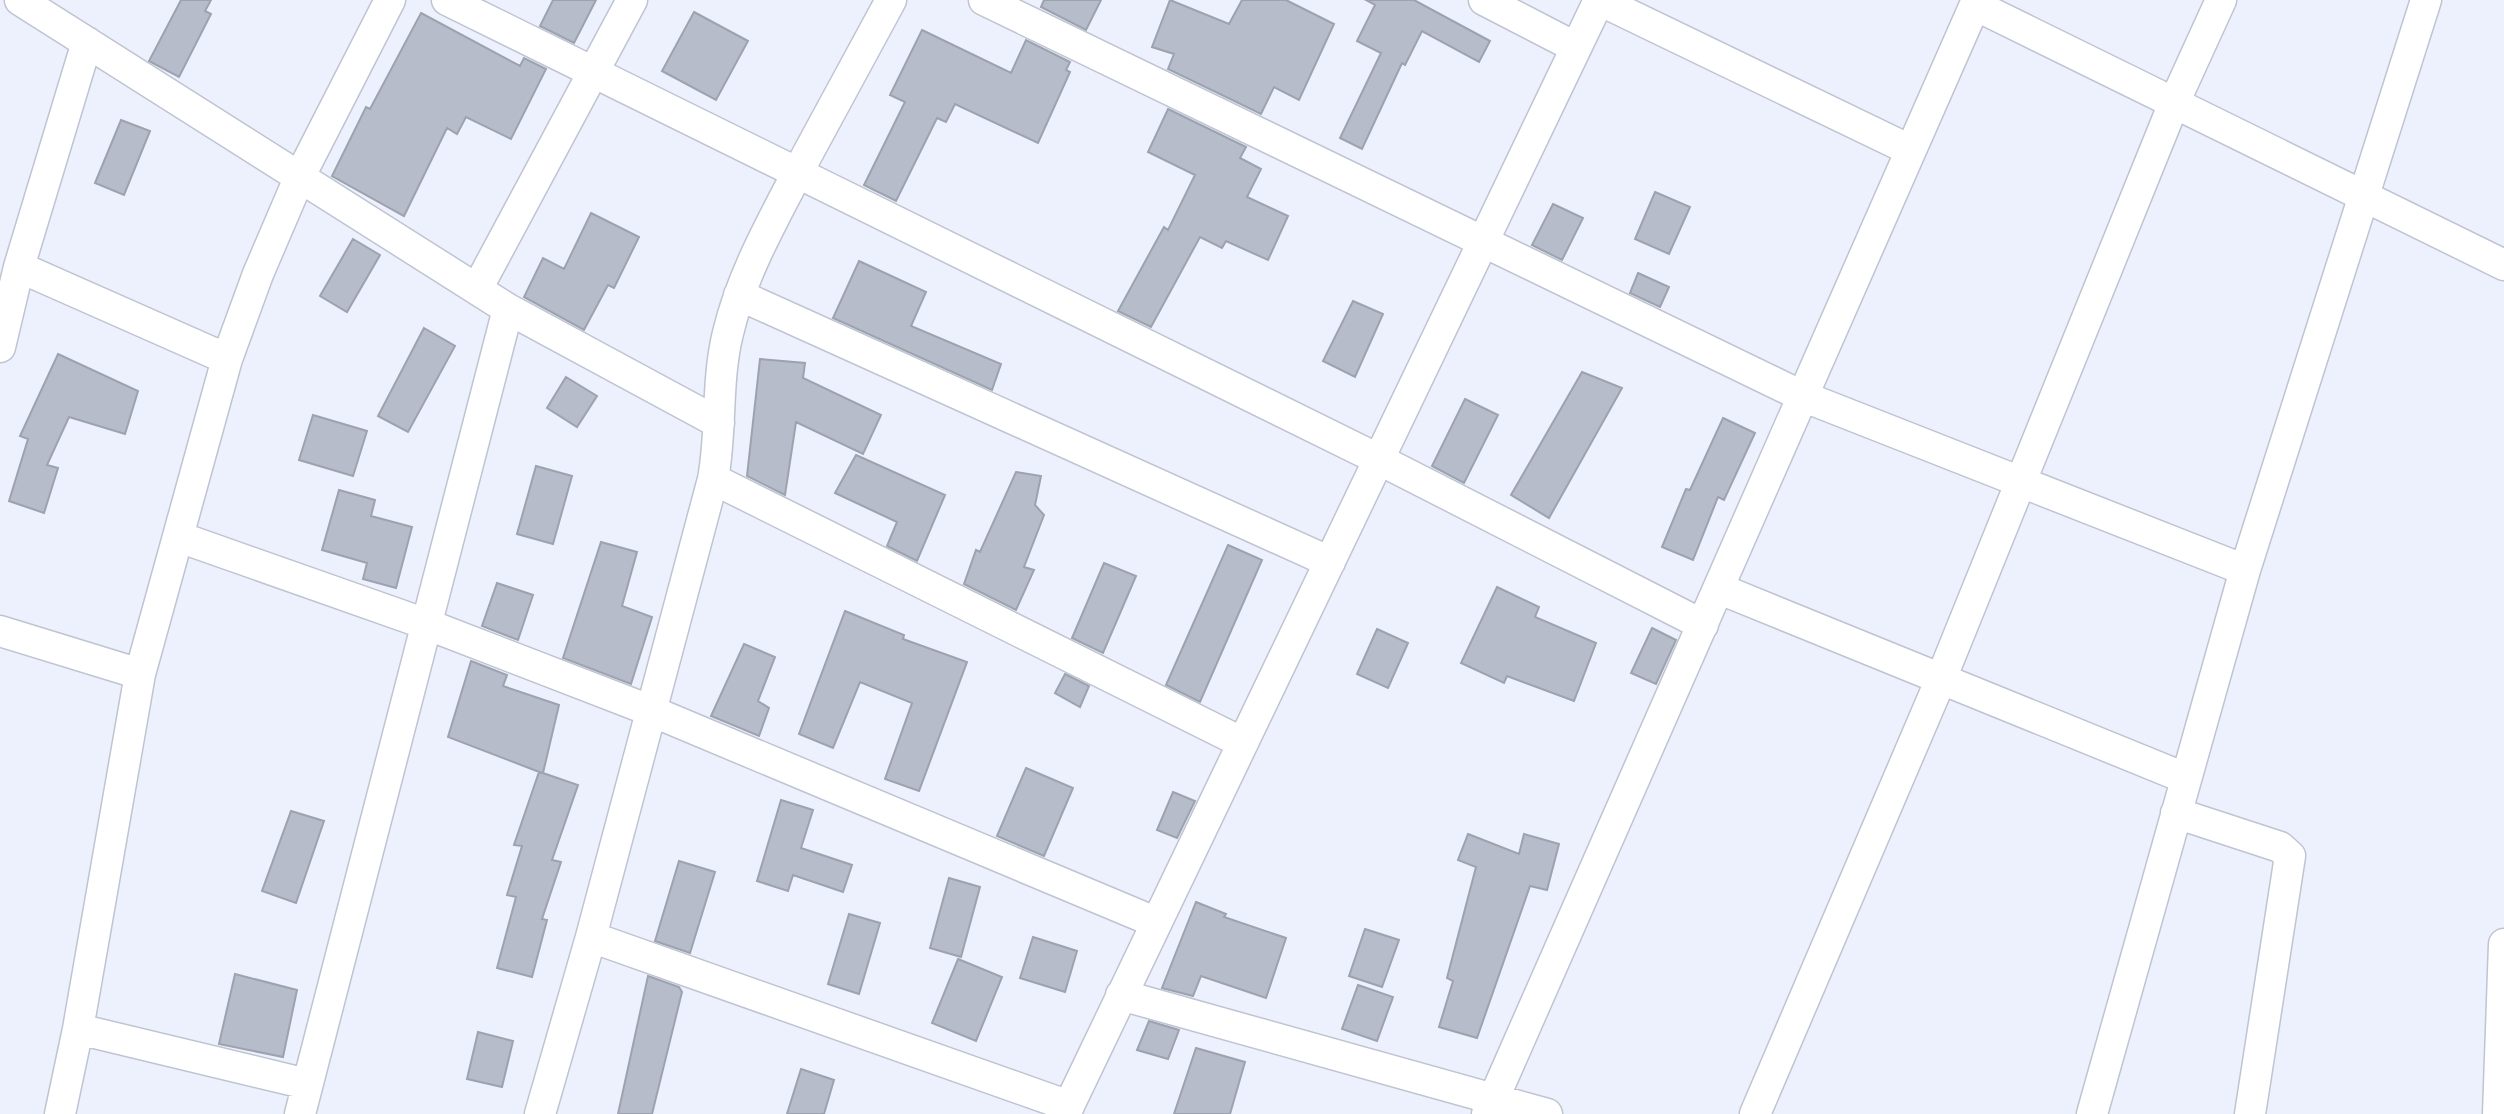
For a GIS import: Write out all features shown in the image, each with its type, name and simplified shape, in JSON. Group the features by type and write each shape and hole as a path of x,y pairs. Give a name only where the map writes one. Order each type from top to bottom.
{"street":[{"path":"20,0 508,309 719,423"},
{"path":"60,1114 78,1029 140,674 227,359 258,274 300,176 390,0"},
{"path":"447,0 1378,459 1703,625"},
{"path":"477,289 632,0"},
{"path":"540,1114 591,937 713,479 727,335 739,295 763,238 891,0"},
{"path":"984,0 1802,396 2245,570"},
{"path":"1484,0 1575,47"},
{"path":"591,937 1067,1110 1599,0 1910,150"},
{"path":"1755,1114 1941,679 2174,103 2221,0"},
{"path":"2092,1114 2245,570 2426,0"},
{"path":"1490,1107 1976,2 2362,198 2504,265"},
{"path":"0,347 19,267 87,42"},
{"path":"19,267 227,359"},
{"path":"739,295 1330,562"},
{"path":"300,1114 508,309"},
{"path":"713,479 1243,743"},
{"path":"179,537 426,624 649,710 1155,922"},
{"path":"1720,589 2185,778"},
{"path":"0,631 140,674"},
{"path":"2176,813 2280,847 2290,856 2250,1114"},
{"path":"2498,1114 2504,944"},
{"path":"1121,995 1490,1107 1547,1114"},
{"path":"78,1029 307,1084"}],"building":[{"path":"181,0 211,0 205,11 211,14 179,77 149,61"},
{"path":"553,0 596,0 574,43 540,26"},
{"path":"1044,0 1101,0 1086,30 1041,7"},
{"path":"1170,0 1229,24 1242,0 1286,0 1334,24 1299,100 1274,87 1261,114 1168,69 1174,54 1152,47"},
{"path":"1366,0 1414,0 1490,41 1479,62 1422,31 1405,65 1402,63 1362,149 1340,138 1381,53 1357,41 1375,5"},
{"path":"694,12 748,41 716,100 662,71"},
{"path":"421,13 520,66 524,58 546,69 511,139 466,117 457,134 447,128 404,216 332,176 366,107 370,109"},
{"path":"922,30 1011,73 1026,40 1070,62 1066,70 1070,72 1038,143 955,104 946,122 937,118 896,201 864,185 905,102 890,95"},
{"path":"1168,109 1246,147 1240,158 1261,169 1247,197 1288,216 1268,260 1226,241 1222,248 1200,237 1151,327 1118,311 1164,227 1168,230 1195,175 1148,152"},
{"path":"121,120 150,131 124,195 95,183"},
{"path":"1655,192 1690,207 1669,254 1635,239"},
{"path":"1553,204 1583,218 1562,260 1532,245"},
{"path":"591,213 639,237 614,288 608,285 584,330 524,297 543,258 564,269"},
{"path":"353,239 380,255 347,312 320,296"},
{"path":"859,261 926,292 911,326 1001,364 992,390 833,318"},
{"path":"1638,273 1669,287 1660,307 1630,293"},
{"path":"1353,301 1383,314 1355,377 1323,361"},
{"path":"424,328 455,346 408,432 378,416"},
{"path":"58,354 138,391 125,434 69,417 47,465 58,468 44,513 9,501 28,439 20,436"},
{"path":"760,359 805,363 803,378 881,415 863,454 796,422 785,495 747,476"},
{"path":"1582,372 1622,388 1549,518 1511,495"},
{"path":"566,377 597,396 577,427 547,408"},
{"path":"1465,399 1498,415 1464,483 1432,466"},
{"path":"313,415 367,431 353,476 299,460"},
{"path":"1723,418 1755,433 1724,500 1718,497 1693,560 1662,547 1686,489 1690,490"},
{"path":"856,455 945,495 917,561 887,546 897,522 835,493"},
{"path":"536,466 572,476 553,544 517,534"},
{"path":"1016,472 1041,476 1035,505 1044,515 1024,567 1034,570 1016,610 964,584 976,550 980,552"},
{"path":"339,490 375,500 371,516 412,527 396,588 363,579 367,563 322,550"},
{"path":"601,542 637,552 622,606 652,617 631,684 563,658"},
{"path":"1228,545 1262,560 1200,702 1166,685"},
{"path":"1104,563 1136,576 1103,653 1072,638"},
{"path":"497,583 533,595 518,640 482,626"},
{"path":"1497,587 1539,607 1535,617 1596,643 1574,701 1507,676 1504,683 1461,663"},
{"path":"845,611 904,635 903,639 967,662 919,791 885,779 912,703 860,682 833,748 799,734"},
{"path":"1652,628 1676,640 1656,684 1631,673"},
{"path":"1377,629 1408,643 1388,688 1357,674"},
{"path":"744,644 775,657 758,701 769,708 759,736 711,716"},
{"path":"471,661 507,675 503,686 559,705 543,773 578,785 552,860 561,862 542,919 547,920 532,977 497,968 516,897 507,895 522,846 514,845 539,772 542,773 448,737"},
{"path":"1065,674 1089,686 1080,707 1055,693"},
{"path":"1026,768 1073,788 1044,856 997,836"},
{"path":"1173,792 1195,801 1177,838 1157,830"},
{"path":"781,800 813,810 801,848 852,865 843,892 793,875 788,891 757,881"},
{"path":"291,811 324,821 296,903 262,891"},
{"path":"1468,834 1519,854 1524,834 1559,844 1547,890 1530,886 1477,1038 1439,1027 1453,981 1447,978 1476,867 1458,860"},
{"path":"679,861 715,872 690,953 655,941"},
{"path":"949,878 980,887 961,957 930,948"},
{"path":"1196,902 1226,914 1224,917 1286,938 1266,998 1201,976 1193,996 1162,988"},
{"path":"849,914 880,923 859,994 828,984"},
{"path":"1365,929 1399,940 1382,987 1349,976"},
{"path":"1033,937 1077,951 1065,992 1020,978"},
{"path":"958,959 1002,977 976,1041 932,1023"},
{"path":"235,974 297,990 283,1057 219,1044"},
{"path":"648,976 679,987 682,992 652,1114 618,1114"},
{"path":"1358,985 1393,997 1377,1041 1342,1029"},
{"path":"1149,1021 1179,1030 1168,1059 1137,1050"},
{"path":"478,1032 513,1041 502,1087 467,1079"},
{"path":"1196,1048 1245,1062 1230,1114 1174,1114"},
{"path":"801,1069 834,1080 824,1114 787,1114"}]}
